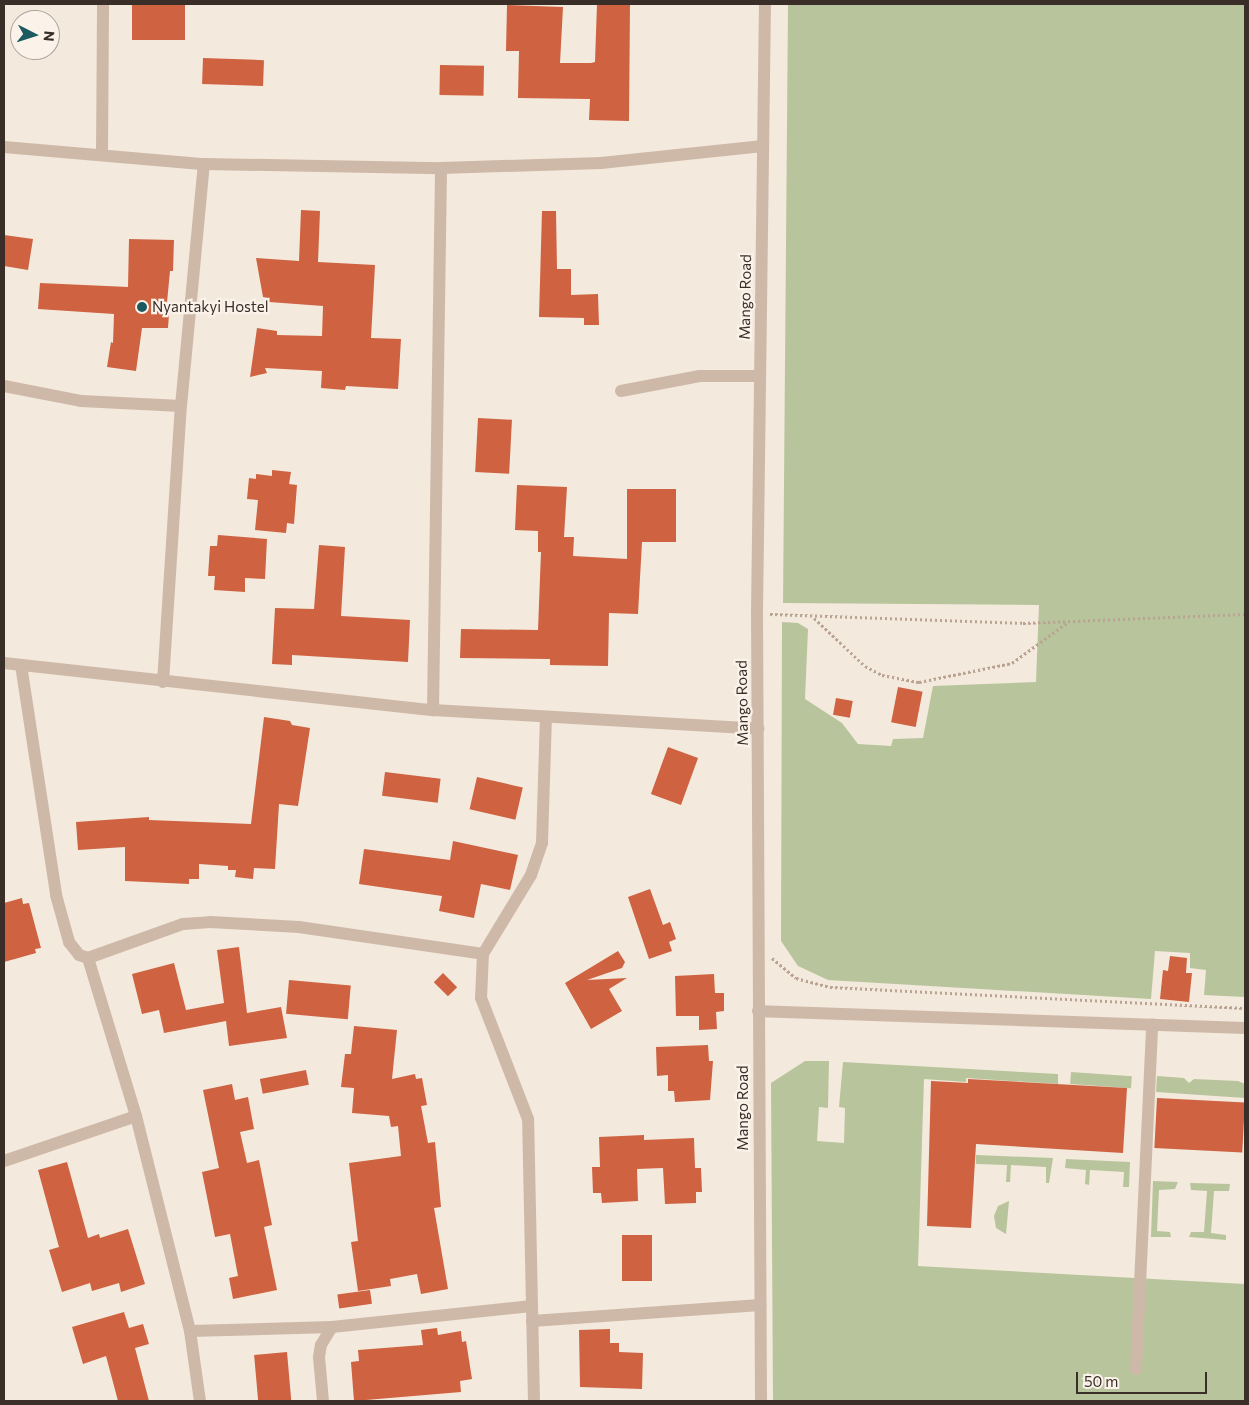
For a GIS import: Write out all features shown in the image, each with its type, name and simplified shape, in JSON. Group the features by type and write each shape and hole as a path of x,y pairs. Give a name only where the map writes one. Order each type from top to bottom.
{"street":[{"path":"102,4 102,154"},
{"name":"Mango Road","path":"761,1401 757,614 765,4"},
{"path":"4,147 204,164 441,168 601,163 763,146"},
{"path":"163,682 181,406 204,164"},
{"path":"433,710 441,168"},
{"path":"621,391 700,376 760,376"},
{"path":"4,386 81,401 181,406"},
{"path":"4,663 163,682 433,710 546,719 758,729"},
{"path":"21,665 62,920 69,942 78,955 88,958 184,924 210,922 298,927 483,954"},
{"path":"534,1401 528,1119 481,998 483,954 531,875 542,843 546,719"},
{"path":"88,958 136,1116 190,1331 200,1401"},
{"path":"758,1011 1245,1028"},
{"path":"1136,1369 1152,1024"},
{"path":"4,1161 136,1116"},
{"path":"532,1321 760,1305"},
{"path":"190,1331 332,1327 532,1306"},
{"path":"323,1401 319,1357 321,1345 332,1327"}],"path":[{"path":"757,614 814,617 1068,622 1245,614"},
{"path":"814,617 865,666 882,674 919,682 1012,663 1068,622"},
{"path":"758,946 796,978 830,987 1245,1008"}],"green space":[{"path":"788,4 1245,4 1245,997 1204,995 1206,970 1190,968 1190,953 1155,951 1151,999 828,980 798,966 781,941 782,622 798,623 808,629 805,699 842,723 858,744 891,746 893,739 923,738 933,686 1036,682 1039,605 783,603"},
{"path":"805,1061 829,1061 828,1108 819,1107 817,1141 844,1143 845,1108 839,1107 843,1062 1058,1074 1058,1084 966,1078 966,1082 924,1079 918,1266 1245,1284 1245,1401 773,1401 771,1083"},
{"path":"1071,1072 1132,1076 1131,1088 1070,1084"},
{"path":"1157,1076 1184,1078 1189,1083 1194,1079 1238,1081 1245,1084 1245,1098 1156,1092"},
{"path":"976,1155 1053,1158 1049,1183 1046,1183 1046,1167 1011,1165 1010,1182 1006,1182 1007,1165 976,1164"},
{"path":"1066,1159 1130,1162 1129,1187 1123,1187 1124,1172 1090,1170 1089,1185 1085,1184 1086,1170 1065,1168"},
{"path":"1153,1181 1178,1182 1175,1189 1159,1190 1157,1231 1170,1232 1171,1237 1151,1237"},
{"path":"1190,1183 1230,1184 1229,1191 1214,1191 1211,1233 1226,1235 1226,1240 1189,1237 1191,1232 1204,1232 1207,1191 1191,1190"},
{"path":"1009,1201 1006,1234 996,1228 994,1216 998,1206"}],"building":[{"path":"132,4 185,4 185,40 132,40"},
{"path":"597,4 630,4 629,121 589,120 590,99 518,98 519,51 506,51 507,5 563,7 560,63 591,63 595,62"},
{"path":"203,58 264,60 263,86 202,84"},
{"path":"440,65 484,66 483,96 439,95"},
{"path":"301,210 320,211 318,262 375,265 371,338 401,339 398,389 346,386 345,390 321,388 322,371 265,368 267,373 250,377 257,328 277,331 277,335 322,336 323,306 269,302 269,298 263,297 256,258 299,261"},
{"path":"542,211 556,211 557,269 571,269 571,295 598,294 599,325 584,325 584,318 539,317"},
{"path":"4,235 33,239 28,270 4,266"},
{"path":"129,239 174,240 173,271 170,271 166,313 169,314 168,328 142,328 136,371 107,367 111,342 113,343 114,314 38,309 40,283 128,287"},
{"path":"478,418 512,420 509,474 475,472"},
{"path":"272,470 291,472 289,484 297,485 294,524 287,523 286,533 255,530 258,500 247,499 249,478 256,479 256,474 272,476"},
{"path":"517,485 567,487 564,537 574,537 573,556 627,559 627,489 676,489 676,542 642,542 638,614 609,613 608,666 550,665 550,659 460,658 461,629 538,630 541,552 538,552 538,531 515,530"},
{"path":"218,535 267,539 265,579 245,578 245,592 214,590 215,576 208,576 210,546 217,546"},
{"path":"319,545 345,547 341,616 410,620 408,662 292,655 292,665 272,664 275,608 314,609"},
{"path":"898,687 923,692 916,727 891,722"},
{"path":"836,698 853,701 850,718 833,715"},
{"path":"264,717 290,721 292,725 310,728 298,806 279,804 275,869 254,868 253,879 235,877 236,870 228,870 228,866 199,864 199,879 189,879 189,884 125,881 125,847 78,850 76,822 149,817 149,820 251,824"},
{"path":"668,747 698,758 681,805 651,794"},
{"path":"385,772 441,779 438,803 382,796"},
{"path":"477,777 523,788 515,820 470,809"},
{"path":"453,841 518,855 510,890 481,884 474,918 439,911 442,896 359,884 364,849 450,860"},
{"path":"650,889 663,925 670,922 676,939 669,942 672,951 649,959 628,897"},
{"path":"22,898 23,904 29,903 41,948 35,949 36,953 4,962 4,903"},
{"path":"239,947 247,1013 281,1007 287,1038 229,1046 226,1021 164,1033 159,1010 142,1014 132,974 174,963 186,1010 224,1003 217,950"},
{"path":"618,951 625,962 622,968 587,980 627,978 609,989 622,1011 591,1029 565,983"},
{"path":"1170,956 1187,958 1186,973 1192,973 1189,1002 1160,999 1163,970 1168,971"},
{"path":"443,973 457,987 448,996 434,982"},
{"path":"714,974 715,993 724,993 724,1011 716,1012 717,1029 699,1030 699,1016 676,1016 675,976"},
{"path":"289,980 351,985 348,1019 286,1014"},
{"path":"354,1026 397,1030 392,1079 415,1074 416,1079 422,1078 427,1105 421,1106 428,1143 435,1142 441,1207 434,1208 448,1289 421,1294 417,1274 390,1279 391,1286 358,1291 351,1242 358,1241 349,1163 401,1156 398,1126 391,1127 389,1116 352,1113 354,1088 341,1087 345,1054 351,1054"},
{"path":"708,1045 709,1061 713,1061 710,1100 675,1102 674,1091 668,1091 668,1075 657,1076 656,1047"},
{"path":"306,1070 309,1085 263,1094 260,1079"},
{"path":"968,1079 1127,1088 1123,1153 976,1144 971,1228 927,1226 931,1081 968,1083"},
{"path":"232,1084 235,1100 248,1097 254,1129 240,1132 247,1163 259,1160 272,1225 264,1227 277,1290 233,1299 229,1278 238,1276 230,1234 215,1237 202,1172 219,1168 203,1090"},
{"path":"1157,1098 1245,1103 1242,1153 1154,1148"},
{"path":"644,1135 644,1140 694,1138 695,1168 701,1168 702,1192 696,1192 696,1203 665,1204 663,1168 637,1169 638,1201 602,1203 601,1193 593,1193 592,1167 600,1167 599,1137"},
{"path":"67,1162 88,1238 99,1234 100,1238 128,1229 145,1284 121,1292 119,1283 92,1291 90,1283 62,1292 49,1250 59,1247 38,1170"},
{"path":"622,1235 652,1235 652,1281 622,1281"},
{"path":"370,1290 372,1304 339,1308 337,1295"},
{"path":"124,1312 129,1328 143,1324 149,1344 135,1348 149,1401 118,1401 106,1356 83,1364 72,1327"},
{"path":"437,1328 438,1335 461,1331 462,1342 466,1341 472,1379 460,1381 461,1392 354,1401 351,1362 359,1361 358,1350 423,1345 421,1330"},
{"path":"610,1329 610,1343 619,1343 619,1352 643,1353 642,1389 580,1387 579,1330"},
{"path":"287,1352 291,1401 258,1401 254,1355"}],"place":[{"name":"Nyantakyi Hostel","path":"142,307"}]}
